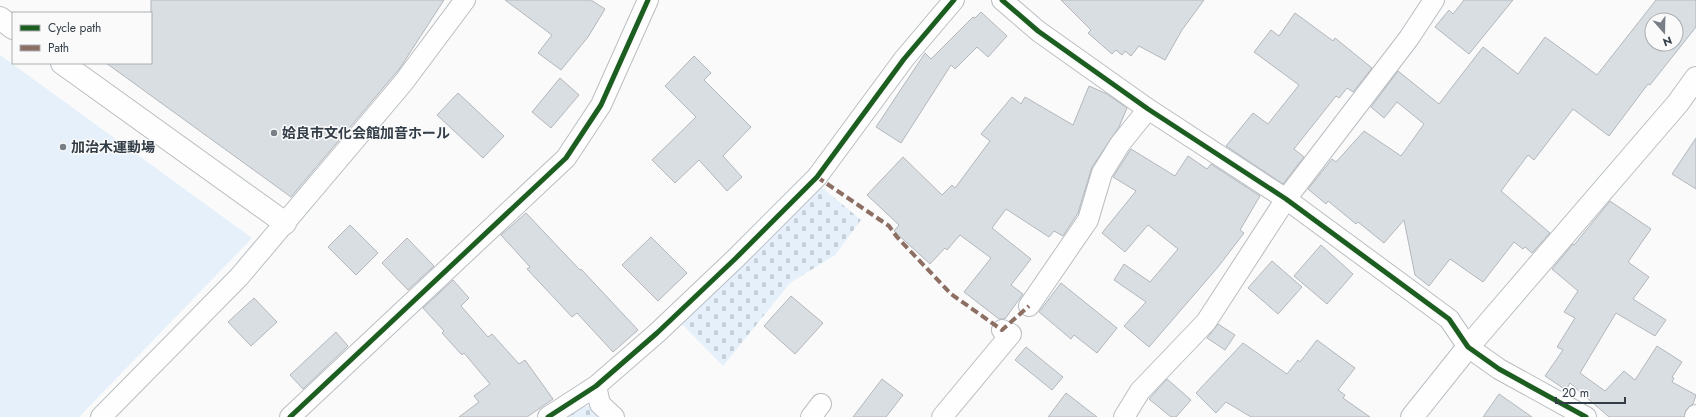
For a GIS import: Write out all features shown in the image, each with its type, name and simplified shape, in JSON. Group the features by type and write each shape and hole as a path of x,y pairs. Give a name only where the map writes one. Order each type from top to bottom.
{"street":[{"path":"101,417 239,277 403,83 465,0"},
{"path":"290,417 566,158 601,105 648,0"},
{"path":"548,417 596,386 657,333 736,258 817,177 904,59 954,0"},
{"path":"1002,0 1038,31 1148,109 1286,199 1449,319 1468,347 1499,369 1586,417"},
{"path":"1124,417 1140,391 1206,322 1286,199 1409,38 1434,0"},
{"path":"0,18 12,27"},
{"path":"63,64 285,223"},
{"path":"1412,417 1468,347 1678,103 1696,78"},
{"path":"1029,306 1088,220 1102,173 1120,144 1148,109"},
{"path":"942,417 1011,334 1002,330"},
{"path":"596,386 600,404 614,417"}],"green space":[{"name":"加治木運動場","path":"0,55 252,238 79,417 0,417"},
{"path":"820,186 861,220 835,255 790,283 723,366 681,323"},
{"path":"589,406 599,417 557,417 572,408"}],"building":[{"name":"姶良市文化会館加音ホール","path":"151,0 444,0 400,68 291,197 107,64 152,64"},
{"path":"505,0 591,0 605,9 588,37 561,70 538,53 552,35"},
{"path":"1061,0 1204,0 1182,30 1165,60 1139,46 1131,56 1125,51 1122,55 1116,50 1112,54 1088,33 1091,30"},
{"path":"1464,0 1513,0 1469,54 1435,27 1449,10 1453,14"},
{"path":"1656,0 1696,0 1696,27 1684,42 1684,12 1647,12"},
{"path":"981,12 1007,36 988,57 977,47 955,69 951,65 901,143 876,127 925,53 931,59 973,17 975,18"},
{"path":"1295,13 1333,41 1335,38 1372,68 1353,92 1347,88 1339,98 1336,96 1294,149 1304,157 1283,184 1226,146 1253,113 1268,124 1299,85 1254,52 1271,30 1279,36"},
{"path":"1644,15 1644,52 1676,52 1650,85 1648,84 1609,136 1573,109 1534,160 1528,155 1501,191 1550,233 1532,253 1525,247 1523,249 1514,242 1483,282 1450,259 1429,286 1415,275 1404,220 1384,243 1358,222 1356,224 1328,201 1326,204 1308,189 1332,159 1336,162 1364,131 1401,156 1424,124 1397,102 1384,118 1371,107 1398,71 1439,104 1483,47 1518,74 1545,37 1597,75"},
{"path":"694,56 711,73 704,80 751,127 723,156 742,177 727,191 699,160 675,183 652,160 696,117 665,86"},
{"path":"560,78 579,95 551,128 532,112"},
{"path":"1089,86 1107,94 1127,108 1119,127 1092,167 1078,213 1063,236 1054,231 1049,237 1006,209 992,228 1031,259 1011,285 1023,294 1005,319 999,319 964,292 991,258 960,235 947,250 945,248 930,264 894,231 899,225 867,195 903,157 942,195 952,185 955,188 990,141 981,134 1012,97 1021,104 1025,97 1073,125"},
{"path":"458,93 504,136 483,158 437,115"},
{"path":"1696,138 1696,189 1672,174"},
{"path":"1131,149 1175,176 1188,156 1207,169 1211,164 1260,196 1240,230 1244,233 1218,267 1149,347 1124,326 1146,302 1114,280 1124,264 1150,282 1178,249 1148,225 1125,252 1102,233 1136,191 1113,177"},
{"path":"1610,201 1651,229 1628,262 1649,277 1633,299 1666,320 1655,336 1616,313 1580,373 1605,391 1624,371 1635,380 1657,346 1682,362 1672,377 1674,378 1672,382 1696,395 1693,404 1686,410 1684,417 1609,417 1570,383 1566,390 1545,376 1563,350 1557,347 1575,318 1564,312 1578,291 1552,269"},
{"path":"526,213 638,330 613,352 577,313 572,317 527,269 530,267 501,235"},
{"path":"350,225 378,253 356,275 328,247"},
{"path":"651,237 687,273 658,301 622,265"},
{"path":"407,238 434,266 408,290 382,263"},
{"path":"1321,245 1353,274 1327,304 1294,276"},
{"path":"1272,261 1302,287 1278,314 1248,288"},
{"path":"453,280 469,298 461,306 488,337 492,334 519,364 525,360 553,399 527,417 459,417 479,402 474,396 490,384 464,353 462,355 442,333 444,331 423,308"},
{"path":"1061,283 1117,328 1097,353 1074,335 1071,339 1039,312"},
{"path":"791,296 823,323 795,354 764,326"},
{"path":"254,298 277,322 251,346 228,322"},
{"path":"1218,324 1235,335 1225,350 1207,338"},
{"path":"336,332 348,346 303,389 290,375"},
{"path":"1317,340 1355,368 1338,390 1345,395 1343,398 1370,417 1251,417 1226,402 1216,413 1196,393 1243,343 1287,374 1298,360 1300,362"},
{"path":"1026,347 1063,377 1052,390 1015,360"},
{"path":"882,379 903,395 886,417 853,417"},
{"path":"1167,379 1191,400 1176,417 1171,417 1149,399"},
{"path":"1066,393 1097,417 1048,417"},
{"path":"1499,394 1532,417 1483,417"}],"marked path":[{"path":"817,177 889,226 897,237 951,294 1002,330 1029,306"}],"cycle path":[{"path":"290,417 566,158 601,105 648,0"},
{"path":"548,417 596,386 657,333 736,258 817,177 904,59 954,0"},
{"path":"1002,0 1038,31 1148,109 1286,199 1449,319 1468,347 1499,369 1586,417"}],"place":[{"name":"姶良市文化会館加音ホール","path":"274,133"},
{"name":"加治木運動場","path":"63,147"}]}
